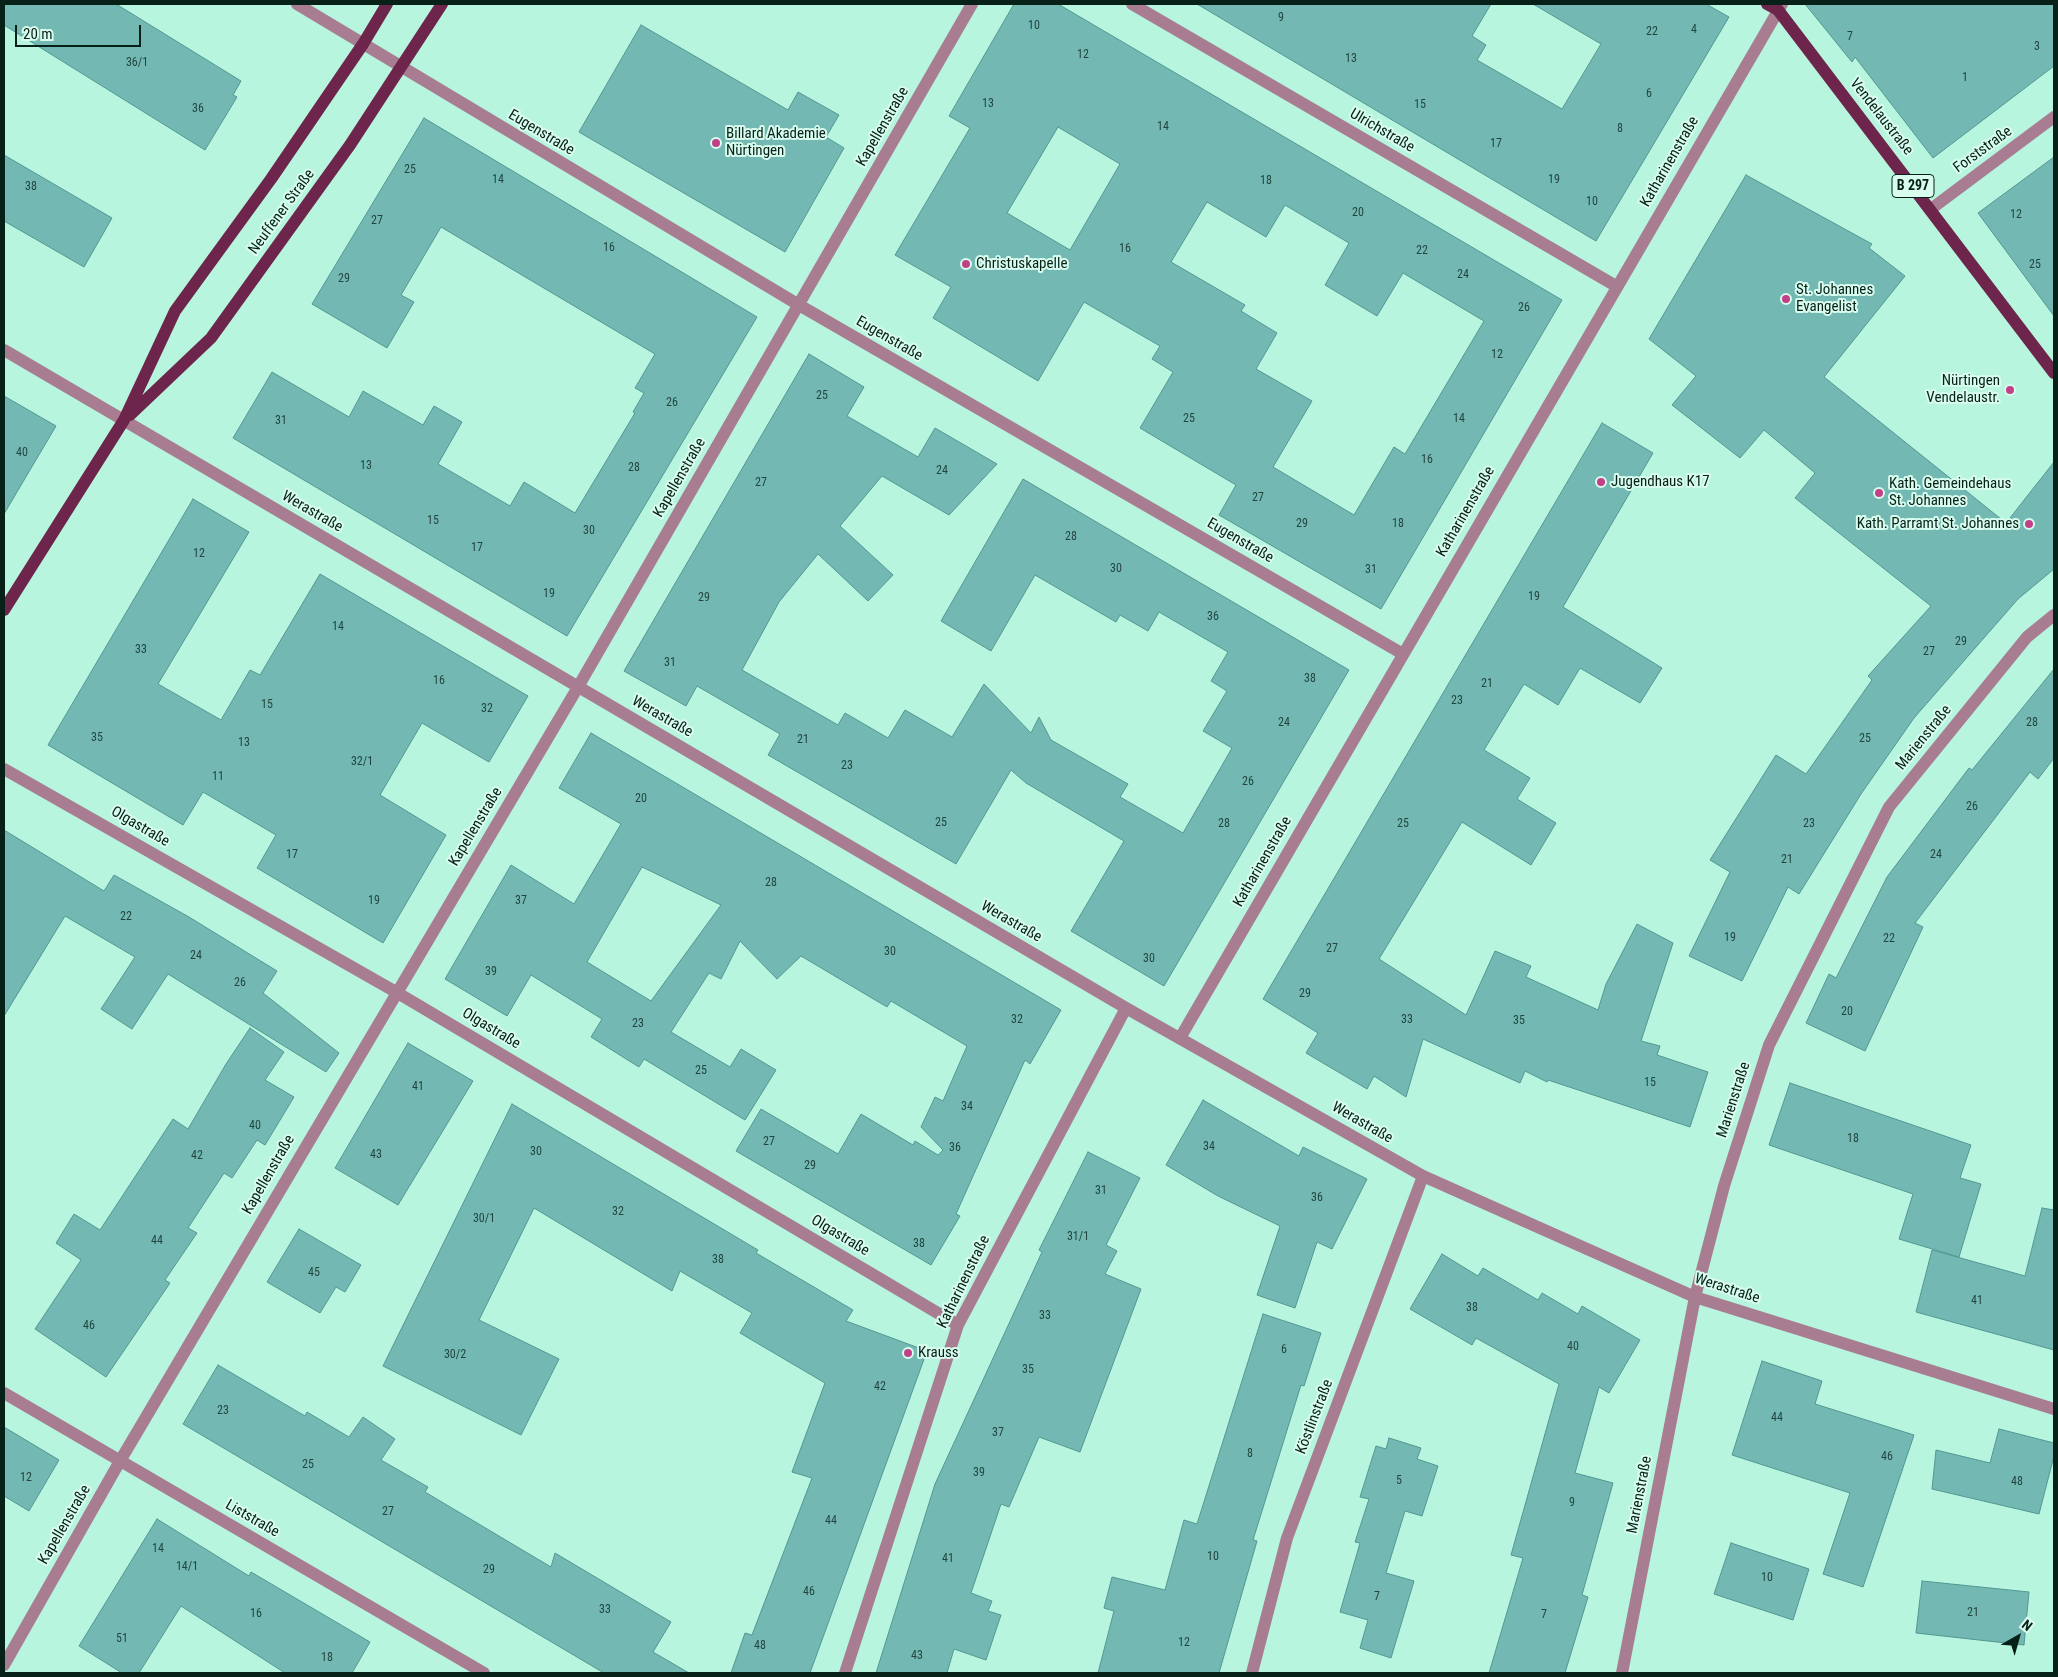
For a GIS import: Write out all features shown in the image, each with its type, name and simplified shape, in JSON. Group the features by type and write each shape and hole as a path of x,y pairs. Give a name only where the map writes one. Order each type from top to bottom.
{"main road":[{"name":"Neuffener Straße","path":"4,610 124,420 175,311 271,179 388,4"},
{"name":"Neuffener Straße","path":"124,420 211,338 350,145 442,4"},
{"name":"Vendelaustraße","path":"1776,6 2054,373"}],"street":[{"path":"297,4 363,44"},
{"name":"Kapellenstraße","path":"4,1664 120,1461 578,687 972,4"},
{"name":"Ulrichstraße","path":"1132,4 1616,286"},
{"name":"Katharinenstraße","path":"1180,1038 1776,6"},
{"name":"Eugenstraße","path":"363,44 799,305 1403,654"},
{"name":"Forststraße","path":"1931,209 2054,117"},
{"name":"Werastraße","path":"4,350 1126,1008 1423,1176 1695,1297 2054,1409"},
{"name":"Marienstraße","path":"1622,1673 1695,1297 1724,1186 1769,1045 1889,807 2027,637 2054,615"},
{"name":"Olgastraße","path":"4,769 396,992 958,1325"},
{"name":"Katharinenstraße","path":"845,1673 958,1325 1126,1008"},
{"name":"Köstlinstraße","path":"1252,1673 1287,1538 1423,1176"},
{"name":"Liststraße","path":"4,1393 484,1673"}],"building":[{"path":"4,4 116,4 241,81 233,95 237,97 205,150 4,25"},
{"path":"1014,4 1058,4 1562,300 1381,609 1219,515 1236,485 1140,428 1173,372 1152,359 1160,346 1084,302 1038,381 933,318 951,287 895,255 970,128 949,116","holes":["1058,127 1120,164 1070,250 1007,213","1207,202 1266,237 1285,205 1349,243 1325,285 1377,316 1403,273 1484,321 1405,454 1394,447 1354,515 1273,467 1312,401 1256,369 1277,333 1241,311 1245,305 1171,262"]},
{"path":"1197,4 1491,4 1472,36 1486,45 1477,60 1562,109 1601,44 1533,4 1706,4 1729,17 1596,241"},
{"path":"1805,4 2054,4 2054,66 1933,158 1855,57 1852,62"},
{"name":"Billard Akademie Nürtingen","path":"641,25 788,110 798,92 839,115 826,137 844,148 785,252 579,132"},
{"path":"424,118 757,317 567,636 233,438 272,372 349,417 363,391 423,425 434,406 462,422 438,464 510,506 524,482 575,513 635,413 633,412 644,393 635,388 655,354 441,227 401,295 414,302 387,348 312,304"},
{"path":"4,155 112,218 84,267 4,221"},
{"path":"2054,157 2054,316 1978,213"},
{"path":"1746,175 1872,244 1869,248 1905,276 1824,377 2006,523 2054,462 2054,569 2018,599 1914,718 1861,794 1799,894 1788,887 1742,981 1689,956 1730,872 1710,860 1776,755 1806,774 1872,680 1868,676 1931,606 1795,498 1815,473 1764,430 1740,458 1672,405 1696,376 1649,339"},
{"path":"809,354 864,387 847,416 918,457 935,428 997,464 949,515 882,476 840,526 893,575 868,601 818,554 779,602 742,670 838,725 845,713 888,738 905,710 952,737 984,684 1031,733 1039,717 1051,740 1128,784 1120,797 1183,833 1232,748 1203,731 1227,691 1211,681 1228,652 1159,612 1148,631 1120,615 1116,622 1035,575 991,651 941,621 1023,479 1349,670 1164,986 1071,931 1124,841 1026,783 1011,770 956,864 768,755 780,734 697,686 686,706 624,671"},
{"path":"4,396 56,426 4,514"},
{"path":"1602,423 1653,453 1563,607 1662,668 1640,703 1580,668 1558,705 1524,684 1484,750 1530,778 1517,799 1556,823 1531,865 1462,822 1379,959 1466,1015 1495,951 1531,966 1526,977 1598,1010 1606,984 1637,924 1673,943 1641,1041 1660,1046 1657,1055 1708,1072 1690,1127 1548,1080 1547,1082 1525,1071 1520,1083 1423,1039 1406,1097 1374,1076 1367,1089 1306,1053 1318,1033 1263,999"},
{"path":"193,499 249,532 158,684 221,720 250,670 260,675 320,574 528,696 489,762 422,723 380,795 446,835 383,943 257,868 276,835 203,792 183,825 48,745"},
{"path":"2054,669 2054,758 2038,779 2030,772 1915,923 1923,927 1865,1051 1806,1023 1829,974 1836,978 1887,877 1969,768 1972,770"},
{"path":"591,733 1061,1010 1030,1064 1025,1060 956,1214 960,1216 931,1265 736,1151 761,1109 838,1154 861,1114 913,1145 915,1141 938,1155 943,1150 921,1127 935,1097 943,1101 967,1046 891,1001 887,1007 801,956 777,979 740,941 721,979 709,973 671,1032 730,1067 741,1049 776,1070 745,1120 644,1059 639,1067 591,1037 602,1019 531,975 507,1016 445,979 511,865 574,904 621,824 559,788","holes":["642,867 721,905 651,1001 587,962"]},
{"path":"4,830 104,891 114,875 189,917 277,971 263,993 339,1053 326,1072 168,974 132,1029 101,1009 135,957 65,916 4,1016"},
{"path":"250,1028 284,1052 265,1080 294,1097 265,1145 257,1140 232,1178 224,1173 188,1228 197,1233 165,1280 170,1283 106,1377 35,1329 81,1260 56,1243 74,1214 100,1230 173,1119 188,1129 226,1064"},
{"path":"408,1043 473,1081 398,1205 335,1168"},
{"path":"1790,1083 1971,1145 1960,1178 1981,1184 1959,1257 1899,1239 1913,1194 1769,1145"},
{"path":"1203,1100 1299,1156 1303,1147 1367,1179 1332,1249 1317,1242 1295,1308 1257,1295 1280,1226 1218,1196 1166,1165"},
{"path":"512,1104 758,1250 756,1253 853,1310 846,1321 927,1351 810,1673 731,1673 745,1633 752,1635 812,1478 792,1472 825,1383 740,1333 752,1313 680,1271 672,1291 534,1208 479,1320 559,1359 521,1435 383,1366"},
{"path":"1088,1152 1140,1178 1106,1245 1117,1251 1105,1274 1141,1289 1080,1452 1039,1437 1009,1507 1001,1504 971,1593 992,1601 988,1611 1001,1615 986,1660 954,1649 947,1673 876,1673 935,1484 1042,1252 1039,1250"},
{"path":"2042,1208 2054,1210 2054,1350 1916,1312 1932,1250 2025,1276"},
{"path":"299,1229 361,1265 345,1292 336,1287 320,1313 267,1282"},
{"path":"1442,1254 1478,1276 1483,1268 1538,1300 1542,1293 1578,1314 1582,1306 1640,1340 1609,1393 1599,1387 1575,1473 1613,1483 1582,1595 1588,1597 1565,1673 1489,1673 1523,1558 1511,1555 1559,1384 1476,1338 1472,1345 1410,1309"},
{"path":"1263,1314 1321,1333 1304,1386 1301,1385 1253,1540 1257,1541 1219,1673 1098,1673 1114,1611 1104,1608 1112,1577 1165,1590 1184,1520 1197,1524"},
{"path":"1762,1361 1822,1381 1815,1404 1914,1435 1863,1587 1823,1574 1850,1493 1732,1455"},
{"path":"218,1365 305,1416 307,1412 349,1437 363,1417 395,1439 381,1460 428,1487 425,1492 551,1567 555,1553 671,1622 653,1652 689,1673 604,1673 183,1424"},
{"path":"4,1427 59,1460 29,1511 4,1496"},
{"path":"1999,1429 2054,1443 2054,1456 2039,1514 1932,1489 1936,1450 1990,1463"},
{"path":"1389,1438 1421,1448 1417,1459 1438,1466 1422,1516 1405,1511 1386,1573 1414,1581 1391,1658 1360,1648 1368,1620 1340,1612 1360,1543 1355,1542 1369,1499 1360,1497 1376,1446 1386,1449"},
{"path":"157,1519 249,1576 251,1572 370,1642 352,1673 285,1673 181,1606 139,1673 122,1673 79,1646"},
{"path":"1731,1543 1809,1569 1793,1620 1714,1594"},
{"path":"1922,1581 2029,1592 2024,1645 1916,1633"}],"place":[{"name":"Billard Akademie Nürtingen","path":"716,143"},
{"name":"Christuskapelle","path":"966,264"},
{"name":"St. Johannes Evangelist","path":"1786,299"},
{"name":"Nürtingen Vendelaustr.","path":"2010,390"},
{"name":"Jugendhaus K17","path":"1601,482"},
{"name":"Kath. Gemeindehaus St. Johannes","path":"1879,493"},
{"name":"Kath. Parramt St. Johannes","path":"2029,524"},
{"name":"Krauss","path":"908,1353"}]}
